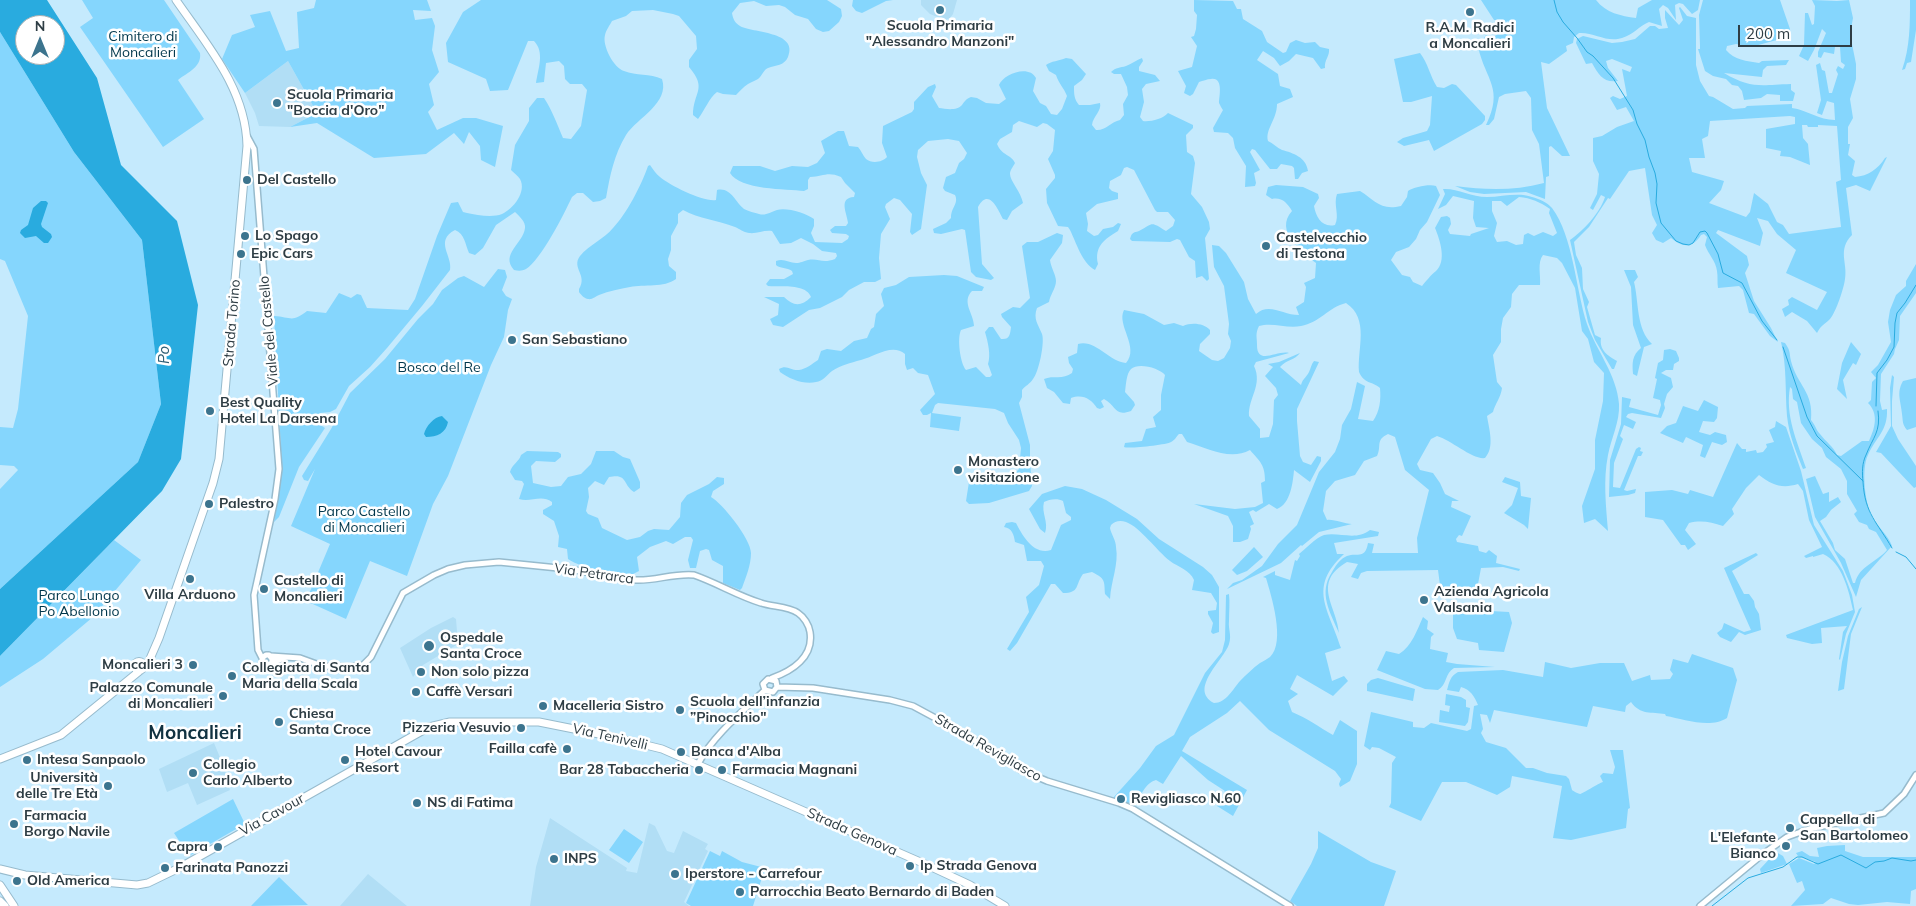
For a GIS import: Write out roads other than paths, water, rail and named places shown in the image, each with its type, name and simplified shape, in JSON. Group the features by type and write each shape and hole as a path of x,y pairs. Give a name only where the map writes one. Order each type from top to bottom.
{"main road":[{"name":"Strada Torino","path":"0,759 61,735 125,683 152,654 200,521 219,459 244,194 246,136 242,108 232,84 176,0"},
{"name":"Via Tenivelli","path":"520,721 539,722 609,736 662,749 697,764"},
{"name":"Via Cavour","path":"0,877 6,874 19,874 110,884 142,885 179,868 428,727 450,722 520,721"},
{"name":"Strada Genova","path":"697,764 962,881 1005,906"},
{"path":"0,863 6,869 19,874"},
{"name":"Via Cavour","path":"0,869 19,874"},
{"path":"0,885 14,906"},
{"path":"0,901 5,906"}],"street":[{"name":"Viale del Castello","path":"246,136 254,149 280,469 254,595 258,645 266,656"},
{"name":"Via Petrarca","path":"284,658 300,658 322,666 350,667 363,665 371,658 403,593 448,569 484,562 499,562 636,580 686,574 694,575 763,604 788,608 798,612 803,617 811,634 810,648 798,664 784,674 772,678"},
{"path":"266,656 284,658"},
{"path":"266,656 262,661 266,665 284,658"},
{"path":"266,656 272,662"},
{"name":"Via Petrarca","path":"777,686 784,674"},
{"path":"768,678 772,678 777,686 771,692 765,690 764,682 768,678"},
{"name":"Strada Revigliasco","path":"777,686 813,688 890,700 913,706 964,734 1019,769 1047,781 1133,809 1290,906"},
{"path":"697,764 731,722 765,690"},
{"path":"1700,906 1763,854 1787,837 1809,829 1884,813 1904,794 1916,775"}],"water":[{"path":"0,0 47,0 57,15 15,15 15,56 0,32"},
{"name":"Po","path":"65,28 97,78 121,165 177,221 198,305 181,459 162,491 0,656 0,589 138,462 161,404 142,240 74,152 20,65 65,65"},
{"path":"41,201 48,203 41,224 51,234 52,237 48,243 44,243 36,236 25,238 20,233 28,225 33,208"},
{"path":"442,416 448,422 443,432 426,437 424,434 428,425 436,418"}],"waterway":[{"path":"1554,0 1557,12 1563,22 1587,52 1613,78 1633,110 1655,173 1657,184 1656,203 1661,223 1676,241 1683,244 1689,245 1693,243 1700,232 1705,231 1707,233 1718,254 1723,273 1742,283 1762,321 1777,340"},
{"path":"1876,406 1877,373 1894,347 1897,313 1916,285"},
{"path":"1783,347 1807,417 1817,436 1863,481"},
{"path":"1878,411 1879,418 1876,434 1864,461 1862,472 1864,493 1869,510 1892,548"},
{"path":"1896,552 1906,557 1916,569"},
{"path":"1712,906 1748,878 1783,867 1797,857 1802,857 1818,864 1841,855 1866,868 1875,862 1892,858 1916,860"}],"place":[{"name":"Scuola Primaria \"Alessandro Manzoni\"","path":"940,10"},
{"name":"R.A.M. Radici a Moncalieri","path":"1470,12"},
{"name":"Scuola Primaria \"Boccia d'Oro\"","path":"277,103"},
{"name":"Del Castello","path":"247,180"},
{"name":"Lo Spago","path":"245,236"},
{"name":"Castelvecchio di Testona","path":"1266,246"},
{"name":"Epic Cars","path":"241,254"},
{"name":"San Sebastiano","path":"512,340"},
{"name":"Best Quality Hotel La Darsena","path":"210,411"},
{"name":"Monastero visitazione","path":"958,470"},
{"name":"Palestro","path":"209,504"},
{"name":"Villa Arduono","path":"190,579"},
{"name":"Castello di Moncalieri","path":"264,589"},
{"name":"Azienda Agricola Valsania","path":"1424,600"},
{"name":"Ospedale Santa Croce","path":"429,646"},
{"name":"Moncalieri 3","path":"193,665"},
{"name":"Non solo pizza","path":"421,672"},
{"name":"Collegiata di Santa Maria della Scala","path":"232,676"},
{"name":"Caffè Versari","path":"416,692"},
{"name":"Palazzo Comunale di Moncalieri","path":"223,696"},
{"name":"Macelleria Sistro","path":"543,706"},
{"name":"Scuola dell’infanzia ”Pinocchio\"","path":"680,710"},
{"name":"Chiesa Santa Croce","path":"279,722"},
{"name":"Pizzeria Vesuvio","path":"521,728"},
{"name":"Failla cafè","path":"567,749"},
{"name":"Banca d'Alba","path":"681,752"},
{"name":"Intesa Sanpaolo","path":"27,760"},
{"name":"Hotel Cavour Resort","path":"345,760"},
{"name":"Bar 28 Tabaccheria","path":"699,770"},
{"name":"Farmacia Magnani","path":"722,770"},
{"name":"Collegio Carlo Alberto","path":"193,773"},
{"name":"Università delle Tre Età","path":"108,786"},
{"name":"Revigliasco N.60","path":"1121,799"},
{"name":"NS di Fatima","path":"417,803"},
{"name":"Farmacia Borgo Navile","path":"14,824"},
{"name":"Cappella di San Bartolomeo","path":"1790,828"},
{"name":"L'Elefante Bianco","path":"1786,846"},
{"name":"Capra","path":"218,847"},
{"name":"INPS","path":"554,859"},
{"name":"Ip Strada Genova","path":"910,866"},
{"name":"Farinata Panozzi","path":"165,868"},
{"name":"Iperstore - Carrefour","path":"675,874"},
{"name":"Old America","path":"17,881"},
{"name":"Parrocchia Beato Bernardo di Baden","path":"740,892"}],"district":[{"name":"Moncalieri","path":"195,733"}],"park label":[{"name":"Cimitero di Moncalieri","path":"143,46"},
{"name":"Bosco del Re","path":"439,368"},
{"name":"Parco Castello di Moncalieri","path":"364,520"},
{"name":"Parco Lungo Po Abellonio","path":"79,604"}]}
